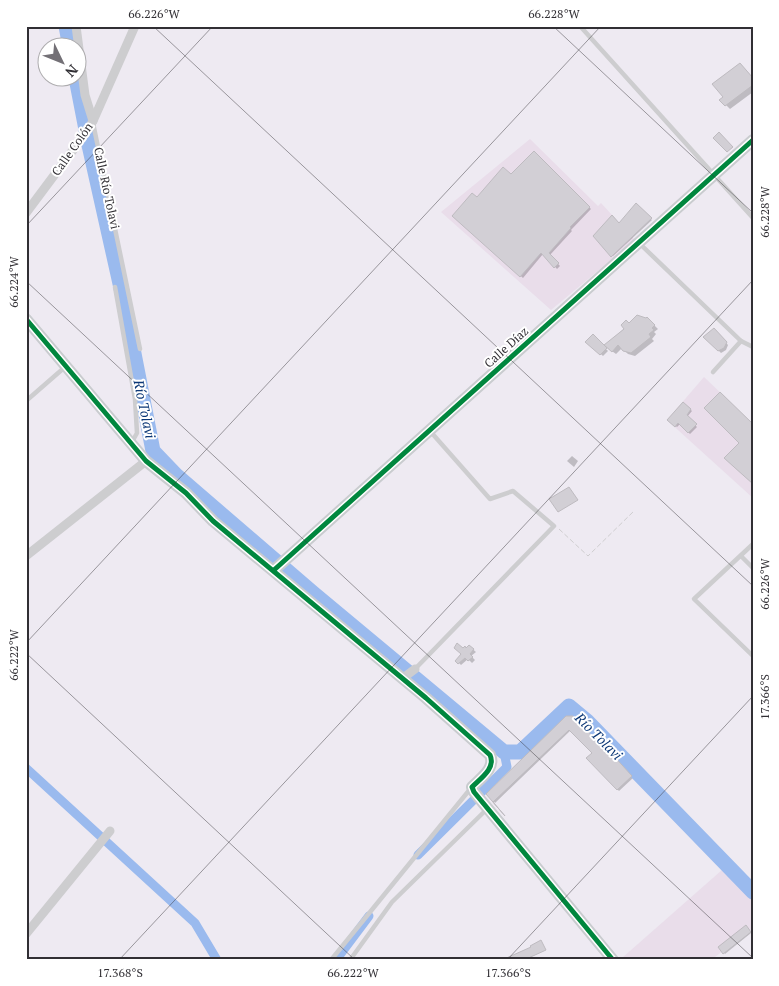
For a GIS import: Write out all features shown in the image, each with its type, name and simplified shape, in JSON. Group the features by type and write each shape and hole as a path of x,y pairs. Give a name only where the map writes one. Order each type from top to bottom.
{"street":[{"name":"Calle Río Tolavi","path":"76,26 85,95 92,121"},
{"name":"Calle Colón","path":"26,213 85,134 135,26"},
{"name":"Calle Díaz","path":"279,565 753,140"},
{"path":"26,320 146,461 186,493 213,521 279,565 479,744 490,756 492,766 478,797 613,960"},
{"path":"26,556 146,461"},
{"path":"405,677 415,669"},
{"path":"26,934 110,831"}],"lane":[{"path":"580,26 753,218"},
{"name":"Calle Río Tolavi","path":"92,121 140,349"},
{"path":"638,242 741,342 753,347"},
{"path":"116,287 135,399 137,433 131,443"},
{"path":"713,372 741,342"},
{"path":"26,401 66,366"},
{"path":"415,669 554,526 513,491 490,499 429,430"},
{"path":"753,544 694,598 753,656"},
{"path":"741,556 753,568"},
{"path":"331,960 478,797"},
{"path":"350,960 392,902 478,797"}],"path":[{"path":"554,526 588,556 634,511"}],"shaded area":[{"path":"530,139 598,206 601,203 635,240 551,310 441,212"},
{"path":"704,377 753,424 753,498 667,420"},
{"path":"722,870 753,900 753,928 711,960 624,960 622,958"}],"building":[{"path":"740,63 753,78 753,85 725,106 719,100 723,97 712,84"},
{"path":"719,132 733,147 727,152 713,138"},
{"path":"534,151 590,207 570,227 549,253 559,263 554,268 541,253 520,277 452,216 472,193 477,197 503,167 511,174"},
{"path":"636,203 652,218 611,257 593,236 612,215 619,223"},
{"path":"637,315 647,317 655,325 652,328 654,330 649,334 651,337 631,353 623,351 618,345 612,352 604,345 624,329 621,325 626,320 629,323"},
{"path":"714,328 727,342 724,348 718,351 703,337"},
{"path":"593,334 607,348 600,355 585,342"},
{"path":"720,392 753,424 753,484 724,458 739,443 704,408"},
{"path":"683,402 691,409 687,415 697,424 688,433 678,423 675,427 667,420"},
{"path":"569,487 578,500 558,512 549,499"},
{"path":"457,643 463,648 469,645 474,649 470,654 473,657 468,661 465,658 458,664 455,661 461,654 454,648"},
{"path":"566,716 573,716 601,745 602,743 632,776 617,790 586,758 592,753 569,730 493,802 505,816 486,794"},
{"path":"746,925 751,932 723,954 718,947"},
{"path":"541,940 546,950 524,960 502,960 531,947"}],"waterway":[{"name":"Río Tolavi","path":"66,26 68,38"},
{"name":"Río Tolavi","path":"78,88 123,297 153,451 176,475 313,593 504,752 520,752 569,706 587,721 753,892"},
{"path":"418,855 507,767 504,752"},
{"path":"26,768 195,923 217,960"},
{"path":"336,960 369,916"}],"cycle path":[{"path":"274,570 753,140"},
{"path":"26,319 146,461 186,493 213,521 426,698 490,755 491,764 472,787 474,792 613,960"}]}
